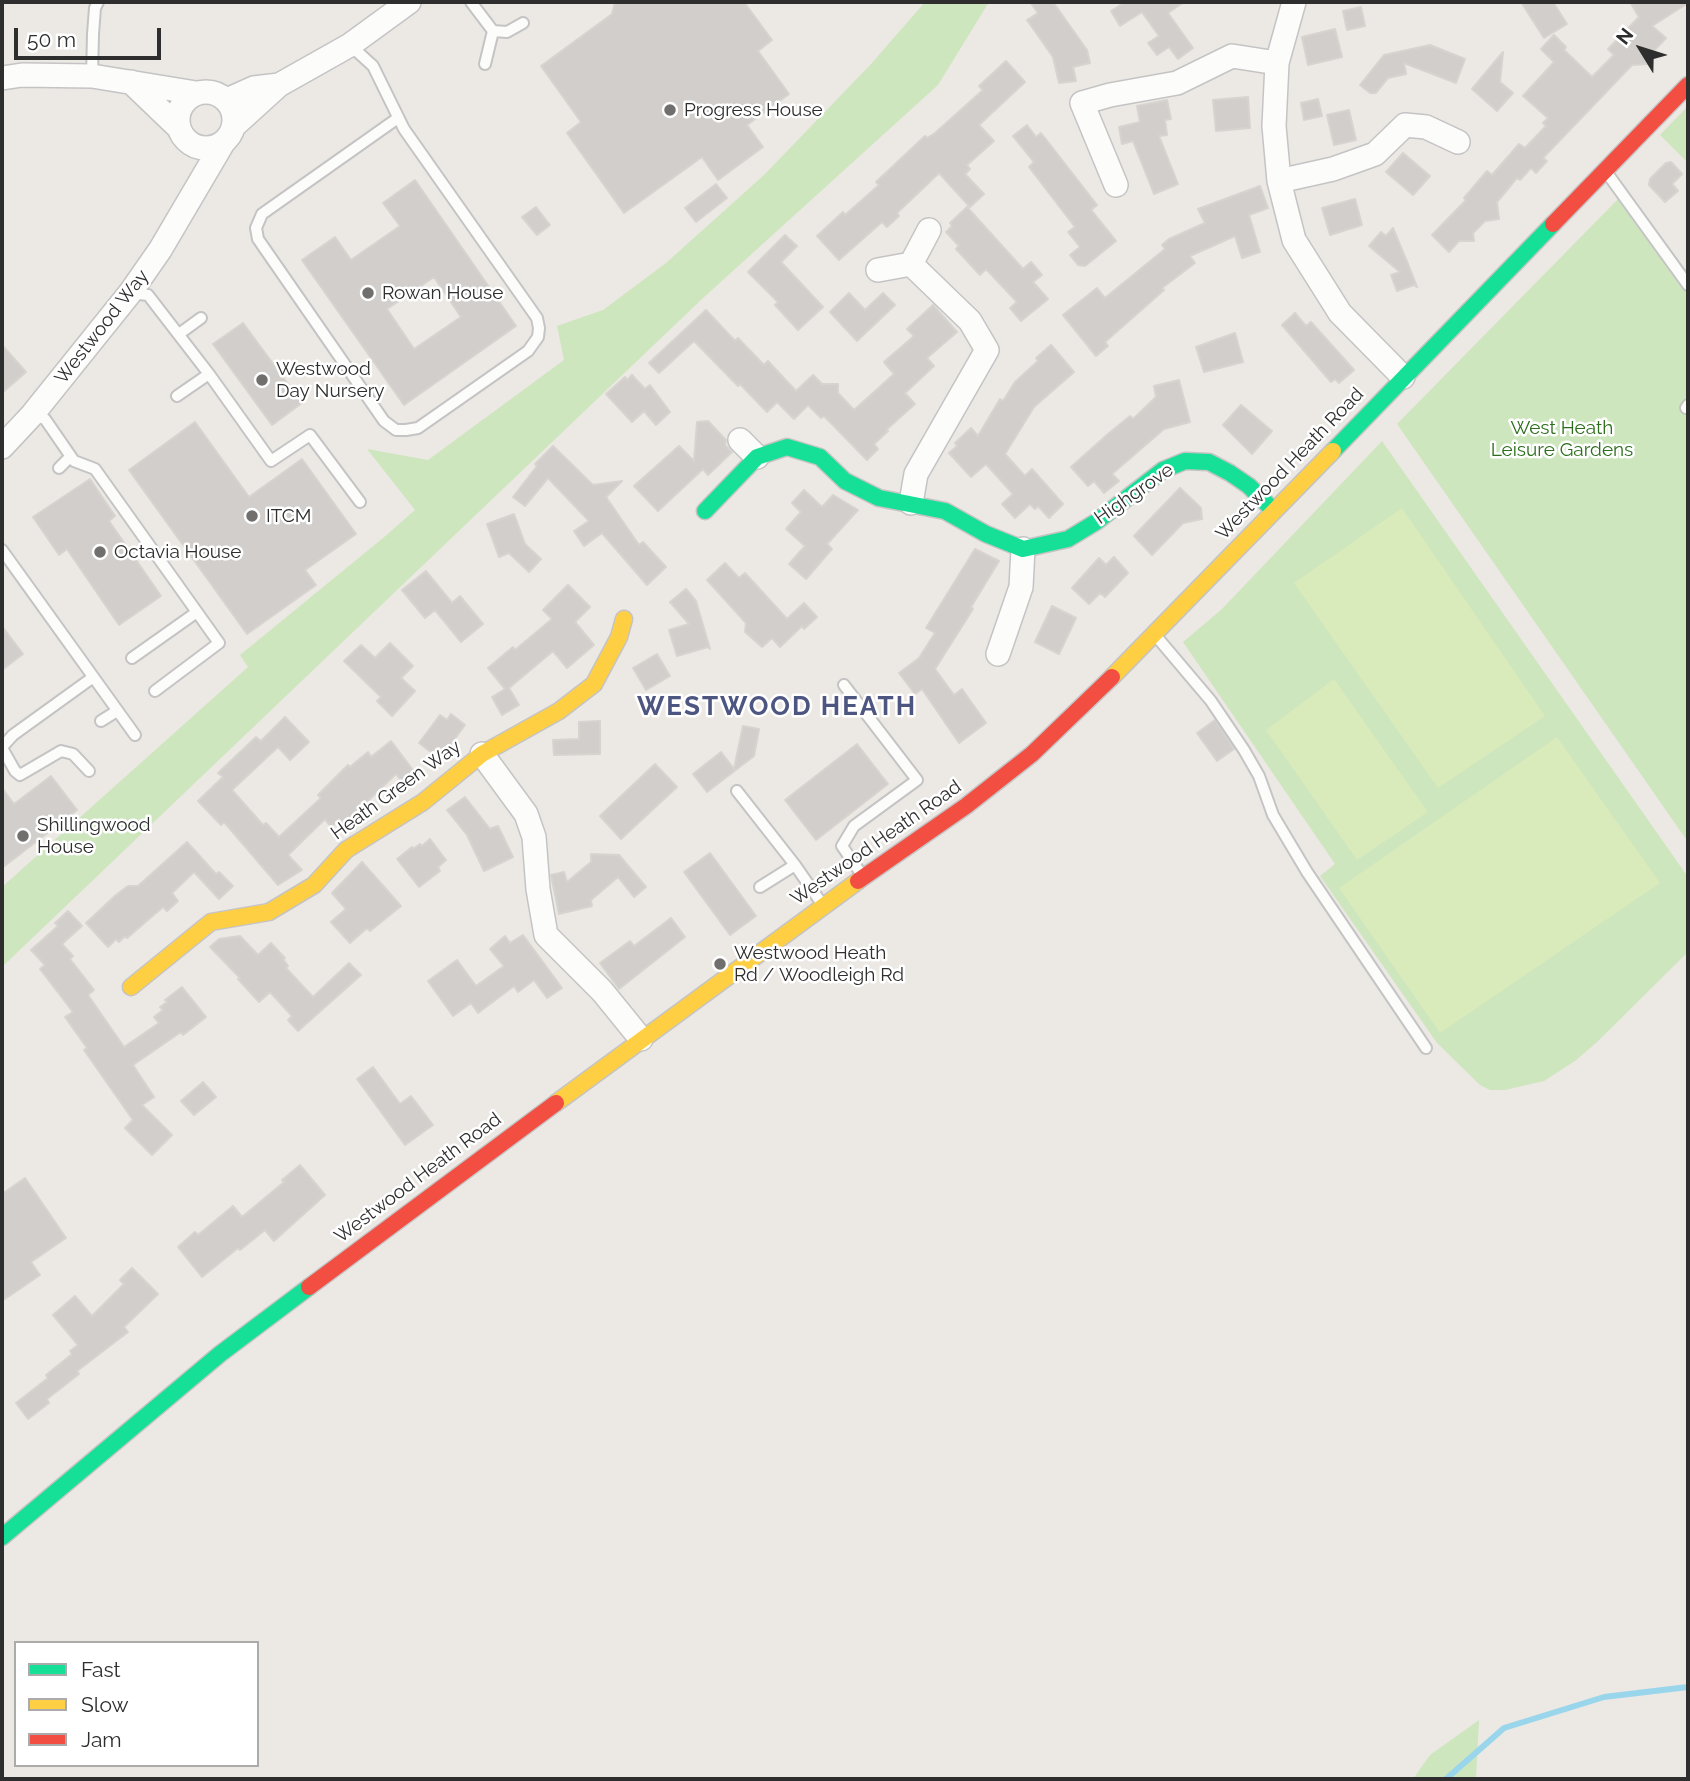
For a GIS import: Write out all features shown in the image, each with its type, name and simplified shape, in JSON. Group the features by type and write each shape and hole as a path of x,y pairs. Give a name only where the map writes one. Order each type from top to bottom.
{"street":[{"name":"Westwood Way","path":"2,447 32,415 130,293 160,250 229,134 279,85 350,45 409,2"},
{"path":"1294,2 1277,63 1273,126 1279,181 1294,240 1340,313 1404,377"},
{"path":"1116,185 1082,103 1177,83 1232,56 1277,63"},
{"path":"2,78 22,75 92,76 131,82 196,93 215,92 227,100 233,112 229,134 205,149 184,135 131,82"},
{"name":"Westwood Way","path":"227,100 254,88 279,85"},
{"name":"Westwood Heath Road","path":"2,1537 220,1354 451,1178 864,877 966,806 1032,754 1155,635 1688,85"},
{"path":"190,198 184,135 178,118 183,104 196,93"},
{"path":"1279,181 1333,169 1375,155 1405,125 1426,127 1458,142"},
{"path":"911,264 929,229"},
{"path":"878,270 911,264"},
{"path":"911,264 970,321 987,350 916,474 911,503"},
{"path":"740,440 757,457"},
{"path":"705,511 757,457 787,447 820,457 845,481 879,498 945,511 986,534 1023,549 1021,587 998,654"},
{"name":"Highgrove","path":"1023,549 1068,539 1096,522 1163,470 1185,461 1209,462 1230,473 1249,486 1274,511"},
{"name":"Heath Green Way","path":"131,987 211,922 269,912 314,885 346,850 423,802 482,754 559,711 594,684 619,637 624,619"},
{"path":"482,754 526,814 534,837 538,889 546,935 603,991 641,1039"}],"lane":[{"path":"92,76 95,8 99,2"},
{"path":"471,2 493,31 507,32 523,23"},
{"path":"485,64 493,31"},
{"path":"350,45 373,66 398,118 537,318 539,328 538,337 528,351 418,428 406,430 396,430 384,421 258,239 256,229 262,214 398,118"},
{"path":"1605,171 1688,285"},
{"path":"130,293 148,295 209,373 271,461 310,435 360,502"},
{"path":"179,334 201,318"},
{"path":"177,396 209,373"},
{"path":"32,415 45,419 74,461 95,469 219,643 155,691"},
{"path":"59,468 70,457"},
{"path":"2,550 135,735"},
{"path":"132,658 197,612"},
{"path":"1155,635 1204,692 1244,750 1259,776 1273,816 1307,872 1426,1048"},
{"path":"89,771 73,754 61,751 20,775 2,748 13,735 92,678"},
{"path":"844,685 916,780 854,826 842,846 864,877"},
{"path":"101,721 117,711"},
{"path":"737,791 824,906"},
{"path":"760,887 795,865"}],"green space":[{"path":"925,2 989,2 938,85 702,299 2,967 2,887 248,667 240,655 415,510 367,449 428,460 564,360 557,326 603,310 666,263 764,175 871,64"},
{"path":"1688,106 1688,163 1660,135"},
{"name":"West Heath Leisure Gardens","path":"1622,195 1688,288 1688,842 1397,424"},
{"path":"1382,441 1688,877 1688,952 1575,1061 1544,1081 1505,1090 1490,1090 1480,1085 1437,1043 1320,876 1335,864 1183,642 1222,609"},
{"path":"1402,508 1545,716 1438,788 1294,583"},
{"path":"1334,679 1428,812 1357,860 1266,730"},
{"path":"1557,737 1660,883 1440,1033 1339,888"},
{"path":"1479,1720 1476,1779 1413,1779 1430,1755"}],"building":[{"name":"Progress House","path":"615,2 744,2 772,40 758,51 789,94 747,125 763,147 718,180 702,157 624,213 567,133 581,122 541,66 612,14"},
{"path":"1030,2 1053,2 1087,50 1090,63 1073,67 1076,81 1059,83 1053,57 1027,20 1038,13"},
{"path":"1125,2 1184,2 1168,13 1193,48 1178,59 1169,47 1157,55 1148,43 1159,36 1142,12 1120,26 1111,11"},
{"path":"1521,2 1553,2 1567,24 1544,38"},
{"path":"1630,2 1688,3 1652,26 1666,38 1649,56 1648,64 1632,65 1543,158 1547,161 1536,173 1531,168 1520,180 1517,178 1497,202 1499,219 1485,221 1473,233 1474,241 1459,241 1449,252 1432,235 1466,200 1464,198 1487,171 1492,175 1519,144 1525,148 1546,126 1543,123 1548,118 1523,96 1554,62 1541,49 1554,35 1566,47 1564,50 1592,77 1614,55 1608,49 1639,17"},
{"path":"1361,7 1365,26 1347,30 1343,11"},
{"path":"1335,29 1342,57 1308,65 1302,37"},
{"path":"1430,45 1465,59 1456,83 1404,63 1406,74 1388,78 1376,93 1370,93 1360,85 1384,55"},
{"path":"1503,52 1500,82 1513,93 1497,111 1472,89"},
{"path":"1006,61 1025,82 979,125 994,141 967,165 970,169 965,174 984,194 970,207 939,173 897,213 899,216 887,227 882,222 839,260 817,236 879,185 876,182 925,136 927,138 935,133 983,90 979,86"},
{"path":"1248,97 1250,128 1216,131 1213,100"},
{"path":"1318,99 1322,116 1304,120 1301,103"},
{"path":"1167,100 1171,119 1165,120 1167,135 1159,136 1178,184 1154,194 1133,141 1122,144 1119,127 1140,122 1137,106"},
{"path":"1349,110 1356,140 1334,145 1327,115"},
{"path":"1027,125 1036,137 1041,133 1097,205 1091,210 1116,241 1085,266 1078,265 1070,255 1080,247 1068,232 1075,227 1029,167 1034,162 1013,136"},
{"path":"1403,153 1430,176 1413,195 1386,172"},
{"path":"1671,162 1682,174 1672,184 1678,191 1665,202 1649,185 1650,179 1666,163"},
{"name":"Rowan House","path":"415,180 516,326 404,405 302,260 335,237 351,260 400,226 383,203","holes":["434,277 461,317 414,349 387,309"]},
{"path":"716,184 727,198 696,222 685,208"},
{"path":"1260,186 1268,208 1249,215 1260,252 1242,258 1235,236 1190,256 1195,263 1162,288 1164,290 1105,342 1108,346 1096,356 1063,315 1097,288 1105,298 1165,249 1162,245 1169,239 1205,223 1198,209"},
{"path":"1355,199 1362,225 1330,235 1322,208"},
{"path":"536,207 550,225 537,235 522,217"},
{"path":"967,207 1023,269 1031,262 1042,275 1033,282 1048,299 1021,321 1010,308 1017,302 986,269 980,275 956,249 959,246 946,232 952,226 950,223"},
{"path":"1393,228 1417,287 1414,285 1397,291 1391,275 1400,272 1369,246 1381,232 1386,236"},
{"path":"785,235 797,246 781,262 823,307 798,330 775,305 778,302 748,272"},
{"path":"849,293 865,310 883,293 895,305 857,341 830,312"},
{"path":"933,305 957,332 927,358 934,366 905,393 915,404 874,444 878,449 867,460 824,416 821,418 808,405 794,419 777,402 767,412 694,341 659,373 649,363 706,310 735,341 738,338 764,365 768,361 796,391 813,375 822,384 838,384 838,393 854,410 894,374 884,362 914,336 907,329"},
{"path":"1295,313 1306,326 1311,322 1354,370 1339,383 1335,379 1331,382 1282,325"},
{"name":"Westwood Day Nursery","path":"243,323 302,403 272,425 213,344"},
{"path":"1235,333 1243,362 1204,372 1196,347"},
{"path":"2,345 26,372 2,393"},
{"path":"1051,345 1074,372 1034,407 1005,454 1025,476 1032,469 1063,504 1049,518 1038,506 1035,509 1030,504 1015,518 1002,504 1013,494 986,464 971,477 949,453 957,446 955,443 971,428 978,436 1000,399 1003,401 1015,382"},
{"path":"632,375 645,389 650,385 670,412 656,425 644,411 632,422 606,394 625,377 627,380"},
{"path":"1179,380 1190,422 1164,429 1112,474 1119,481 1104,493 1094,481 1088,486 1071,467 1130,416 1133,419 1156,397 1154,386"},
{"path":"1241,405 1272,431 1252,454 1223,425"},
{"path":"708,421 726,440 725,445 732,452 708,475 703,469 658,511 634,486 679,446 694,461 697,422"},
{"name":"ITCM","path":"195,422 249,497 302,459 356,534 305,570 316,585 247,634 129,470"},
{"path":"553,446 593,485 622,481 606,497 639,545 643,542 666,567 647,585 602,533 584,546 574,531 589,521 548,478 525,506 513,497 537,466 535,464"},
{"name":"Octavia House","path":"90,479 115,516 109,521 161,596 119,625 67,549 59,555 33,517"},
{"path":"1180,488 1201,508 1202,519 1183,523 1152,555 1134,536"},
{"path":"804,490 822,507 833,495 858,510 827,544 832,549 806,579 789,564 805,546 786,529 801,512 792,503"},
{"path":"514,514 525,544 541,559 529,572 509,553 499,557 487,524"},
{"path":"975,549 999,561 971,607 973,609 935,669 954,695 962,689 986,723 959,743 922,689 915,694 899,673 919,658 935,633 926,628"},
{"path":"1114,557 1128,573 1105,597 1100,593 1089,604 1072,588 1099,558 1106,565"},
{"path":"725,563 739,578 745,573 787,619 804,603 817,617 804,629 802,626 780,647 772,638 762,647 745,632 746,623 707,580"},
{"path":"426,571 452,603 460,596 483,624 461,642 435,610 425,618 402,590"},
{"path":"568,585 590,607 575,622 594,645 567,668 553,651 509,688 519,705 502,715 492,697 505,689 488,668 513,647 515,650 552,619 543,610"},
{"path":"686,589 696,601 710,649 708,647 677,656 669,630 689,624 670,602"},
{"path":"1052,606 1076,618 1059,654 1035,642"},
{"path":"2,626 23,654 2,670"},
{"path":"390,643 413,666 401,678 415,691 392,716 377,701 381,697 344,661 361,645 375,658"},
{"path":"657,654 670,676 646,690 633,668"},
{"path":"451,714 465,725 440,759 419,743 440,715 447,720"},
{"path":"285,717 309,742 290,760 278,747 232,790 263,825 266,823 279,837 321,798 318,795 348,765 350,767 368,752 371,757 391,741 419,778 407,788 396,774 350,818 348,816 342,822 339,819 331,827 325,819 288,855 302,870 278,885 224,822 221,825 198,801 223,777 218,773 256,737 261,741"},
{"path":"1215,720 1234,749 1217,761 1197,733"},
{"path":"600,721 600,754 554,755 553,740 579,739 579,722"},
{"path":"743,726 759,729 754,756 707,792 693,774 721,752 734,769"},
{"path":"857,744 888,784 816,840 785,800"},
{"path":"655,764 677,787 621,839 600,816"},
{"name":"Shillingwood House","path":"51,776 77,810 2,868 2,788 14,804"},
{"path":"465,797 490,829 498,826 513,857 484,871 467,835 447,810"},
{"path":"430,839 446,860 438,867 440,871 419,887 397,859 412,847 413,849 420,844 422,846"},
{"path":"187,842 216,874 219,872 233,886 219,899 194,872 172,893 178,901 167,911 163,907 127,938 125,936 119,942 116,939 108,947 86,923 128,886 138,886"},
{"path":"710,853 756,916 730,935 684,872"},
{"path":"591,854 619,855 646,887 634,897 618,877 591,900 592,906 559,914 551,875 564,872 567,882 591,862"},
{"path":"362,862 401,906 370,931 367,928 350,943 331,922 346,909 332,893"},
{"path":"68,911 82,926 62,944 73,956 70,959 94,990 88,995 124,1047 159,1023 154,1017 163,1010 160,1007 182,987 206,1017 183,1035 181,1032 133,1065 154,1097 142,1105 172,1135 152,1155 125,1128 133,1120 84,1050 87,1048 65,1017 73,1012 40,969 45,965 31,950 58,926 55,923"},
{"path":"671,918 685,937 619,989 600,963 630,941 634,946"},
{"path":"523,935 562,988 547,998 534,980 518,992 514,986 478,1013 471,1003 453,1016 428,981 457,960 476,986 504,966 490,949 505,936 510,943"},
{"path":"240,936 258,955 271,943 285,958 283,959 288,966 286,968 313,997 349,963 361,975 298,1031 288,1020 292,1016 270,992 259,1002 210,947 219,939"},
{"path":"373,1067 400,1104 411,1096 433,1125 405,1145 357,1079"},
{"path":"203,1082 216,1097 194,1115 181,1101"},
{"path":"300,1165 325,1195 274,1241 265,1230 202,1277 178,1247 195,1232 198,1235 233,1206 242,1217"},
{"path":"25,1178 66,1238 31,1262 40,1275 2,1301 2,1194"},
{"path":"132,1268 158,1294 124,1327 128,1332 77,1371 79,1374 47,1399 49,1403 28,1419 16,1403 48,1378 46,1375 72,1354 70,1351 78,1345 53,1315 75,1296 92,1316 124,1284 120,1280"}],"waterway":[{"path":"1446,1779 1504,1728 1604,1697 1688,1687"}],"traffic: fast":[{"path":"1333,451 1553,224"},
{"path":"705,511 757,457 787,447 820,457 845,481 879,498 945,511 986,534 1023,549 1068,539 1096,522 1163,470 1185,461 1209,462 1230,473 1249,486 1274,511"},
{"path":"2,1537 220,1354 309,1287"}],"traffic: slow":[{"path":"1112,677 1333,451"},
{"path":"131,987 211,922 269,912 314,885 346,850 423,802 482,754 559,711 594,684 619,637 624,619"},
{"path":"556,1103 858,881"}],"traffic: jam":[{"path":"1553,224 1688,85"},
{"path":"858,881 966,806 1032,754 1112,677"},
{"path":"309,1287 556,1103"}],"place":[{"name":"Progress House","path":"670,110"},
{"name":"Rowan House","path":"368,293"},
{"name":"Westwood Day Nursery","path":"262,380"},
{"name":"ITCM","path":"252,516"},
{"name":"Octavia House","path":"100,552"},
{"name":"Shillingwood House","path":"23,836"},
{"name":"Westwood Heath Rd / Woodleigh Rd","path":"720,964"}],"district":[{"name":"WESTWOOD HEATH","path":"777,707"}]}
